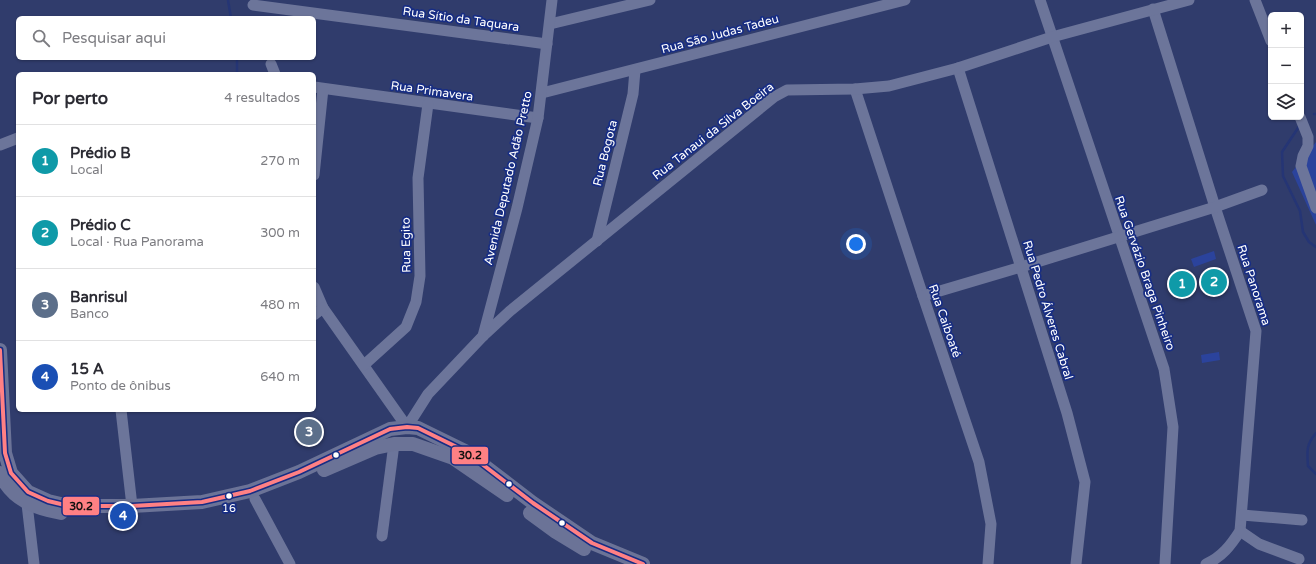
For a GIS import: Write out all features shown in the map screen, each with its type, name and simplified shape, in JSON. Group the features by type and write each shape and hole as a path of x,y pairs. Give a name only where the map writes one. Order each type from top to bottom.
{"main road":[{"path":"0,350 5,453 11,473 27,498 40,509 68,515 202,511 255,499 375,448 394,444 413,444 453,458 504,493 556,532 587,550 620,564"},
{"path":"412,427 413,444"},
{"path":"0,473 12,492 27,498 69,506 132,506 202,502 250,491 299,472 390,429 412,427 465,451 532,503 592,543 643,564"},
{"path":"390,429 394,444"}],"street":[{"name":"Avenida Deputado Adão Pretto","path":"483,336 517,208 538,118 552,0"},
{"path":"550,24 650,0"},
{"name":"Rua São Judas Tadeu","path":"542,93 905,0"},
{"name":"Rua Gervázio Braga Pinheiro","path":"1040,0 1118,236 1164,369 1173,427 1165,564"},
{"name":"Rua Tanaui da Silva Boeira","path":"412,427 428,394 483,336 510,311 774,97 787,90 855,89 889,86 958,68 1052,37 1189,0"},
{"path":"1255,0 1268,33"},
{"name":"Rua Sítio da Taquara","path":"253,5 547,44"},
{"name":"Rua Panorama","path":"1153,9 1215,207 1256,330 1240,532"},
{"name":"Rua Pedro Álveres Cabral","path":"958,68 1067,413 1085,482 1076,564"},
{"name":"Rua Bogota","path":"597,241 633,94 635,70"},
{"path":"316,140 319,88"},
{"name":"Rua Primavera","path":"319,88 538,118"},
{"name":"Rua Caiboaté","path":"855,89 979,462 991,524 988,564"},
{"name":"Rua Egito","path":"364,365 406,327 416,302 420,276 418,178 428,104"},
{"path":"1301,120 1308,137 1308,146 1303,156 1301,166 1316,208"},
{"path":"0,145 16,139"},
{"path":"923,296 1215,207 1262,190"},
{"path":"316,292 323,308 364,365 412,427"},
{"path":"316,313 323,308"},
{"path":"121,412 132,506"},
{"path":"382,536 394,444"},
{"path":"27,498 34,564"},
{"path":"255,499 290,564"},
{"path":"1242,515 1302,520"},
{"path":"1206,564 1216,560 1230,546 1240,532 1259,544 1300,559"}],"shaded area":[{"path":"1316,142 1316,225 1292,172"},
{"path":"1214,251 1216,259 1194,267 1191,259"},
{"path":"1219,352 1220,360 1202,363 1201,355"}],"waterway":[{"path":"228,0 231,16"},
{"path":"237,60 237,72"},
{"path":"1300,125 1282,152 1283,176 1300,211 1303,232 1309,242 1316,247"},
{"path":"1316,433 1310,441 1307,456 1308,466 1316,474"}],"transit line":[{"name":"30.2","path":"0,350 5,453 11,473 28,492 48,501 69,506 132,506 202,502 250,491 299,472 390,429 407,427 418,428 465,451 533,503 592,543 643,564"}],"place":[{"name":"Prédio C","path":"1214,282"},
{"name":"Prédio B","path":"1182,284"},
{"name":"Banrisul","path":"309,432"},
{"name":"16","path":"229,496"},
{"name":"15 A","path":"123,516"}]}
